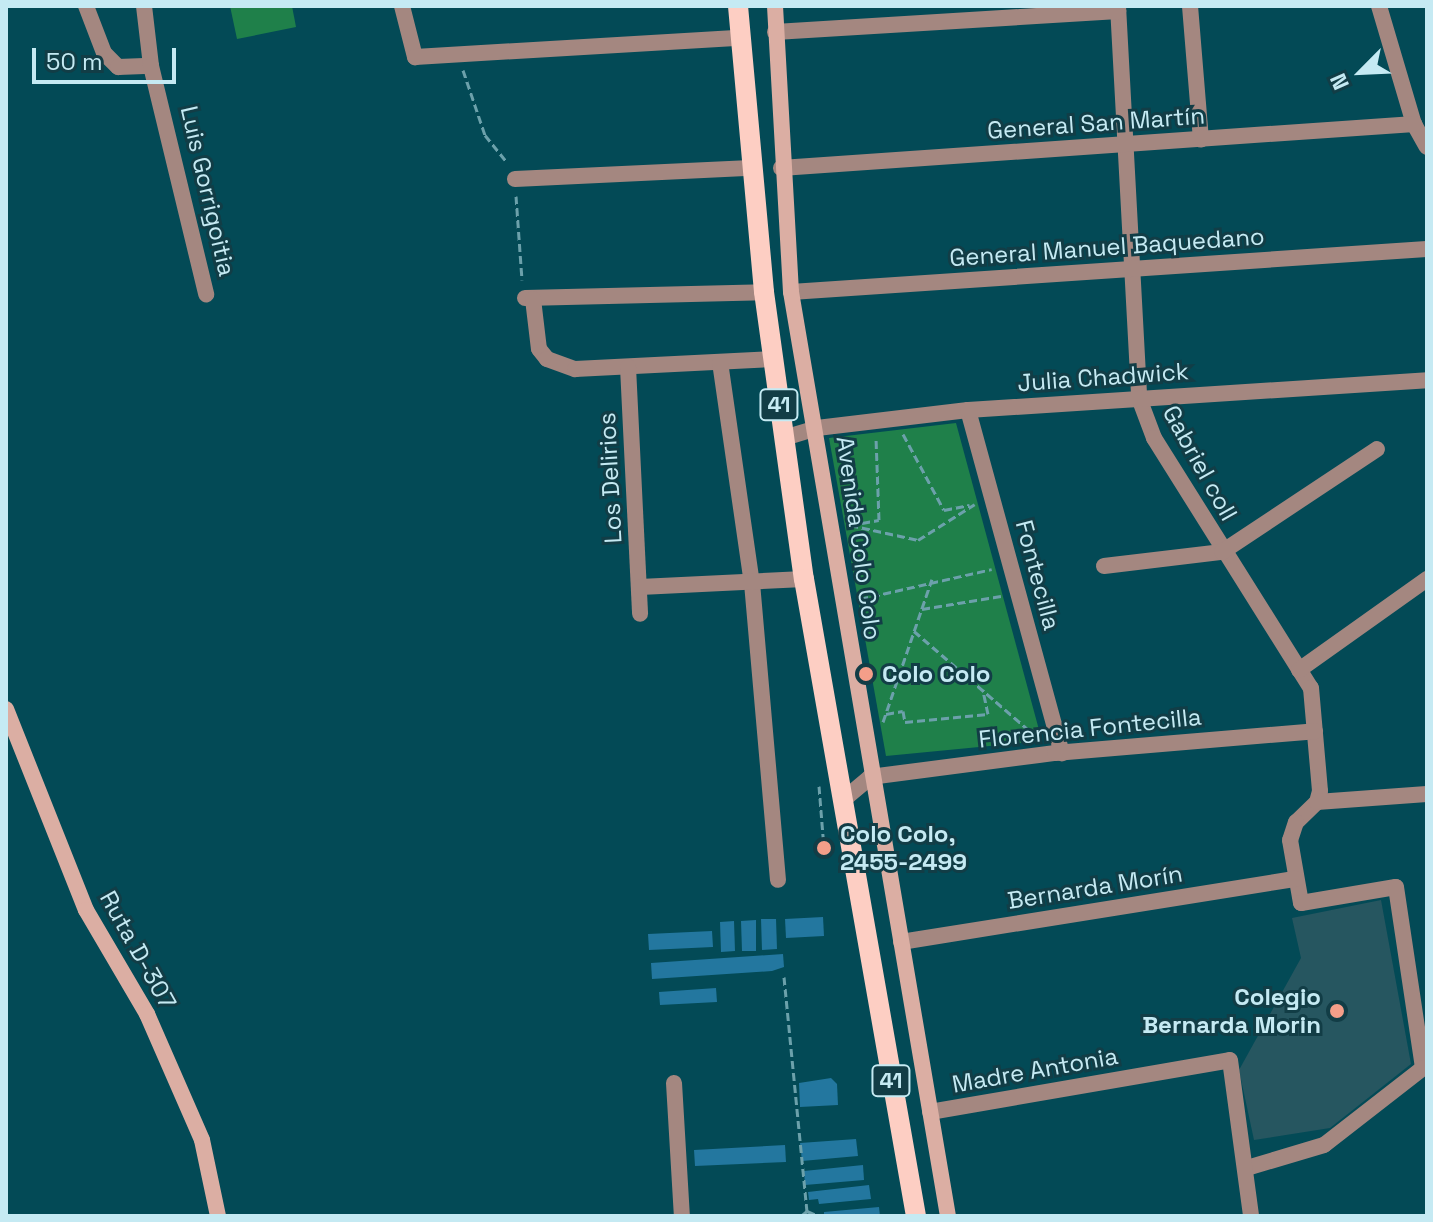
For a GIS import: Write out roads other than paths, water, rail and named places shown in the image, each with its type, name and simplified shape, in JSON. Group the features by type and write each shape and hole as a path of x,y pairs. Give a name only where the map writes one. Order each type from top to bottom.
{"main road":[{"name":"41","path":"738,6 764,292 804,579 916,1216"}],"street":[{"path":"86,6 99,42 118,67 151,66"},
{"name":"Luis Gorrigoitia","path":"144,6 151,66 206,294"},
{"path":"402,6 415,57 739,38"},
{"name":"Avenida Colo Colo","path":"775,6 781,168 791,292 834,528 840,605 948,1216"},
{"path":"1190,6 1201,140"},
{"path":"1379,6 1414,124 1427,147"},
{"path":"775,32 1118,8"},
{"name":"Gabriel coll","path":"1118,8 1139,398 1154,438 1222,552 1311,688 1317,802"},
{"name":"General San Martín","path":"781,168 1414,124"},
{"path":"515,179 751,168"},
{"name":"General Manuel Baquedano","path":"791,292 1427,249"},
{"path":"764,292 528,299 535,338 547,359 575,369 773,359"},
{"path":"720,362 752,583 778,880"},
{"name":"Los Delirios","path":"628,367 640,614"},
{"name":"Julia Chadwick","path":"784,438 817,428 968,410 1427,380"},
{"name":"Fontecilla","path":"968,410 1058,753"},
{"path":"1104,566 1222,552 1377,449"},
{"path":"640,587 804,579"},
{"path":"1299,670 1427,579"},
{"name":"Ruta D-307","path":"6,709 86,910 147,1014 202,1140 218,1216"},
{"name":"Florencia Fontecilla","path":"870,777 1058,753 1315,731"},
{"path":"843,800 870,777"},
{"path":"1247,1168 1324,1145 1423,1068 1396,887 1301,903 1292,828 1317,802 1427,794"},
{"name":"Bernarda Morín","path":"901,942 1296,879"},
{"name":"Madre Antonia","path":"930,1112 1230,1060 1247,1168 1251,1216"},
{"path":"674,1083 682,1216"}],"place":[{"name":"Colo Colo","path":"866,674"},
{"name":"Colo Colo, 2455-2499","path":"824,848"},
{"name":"Colegio Bernarda Morin","path":"1337,1011"}]}
